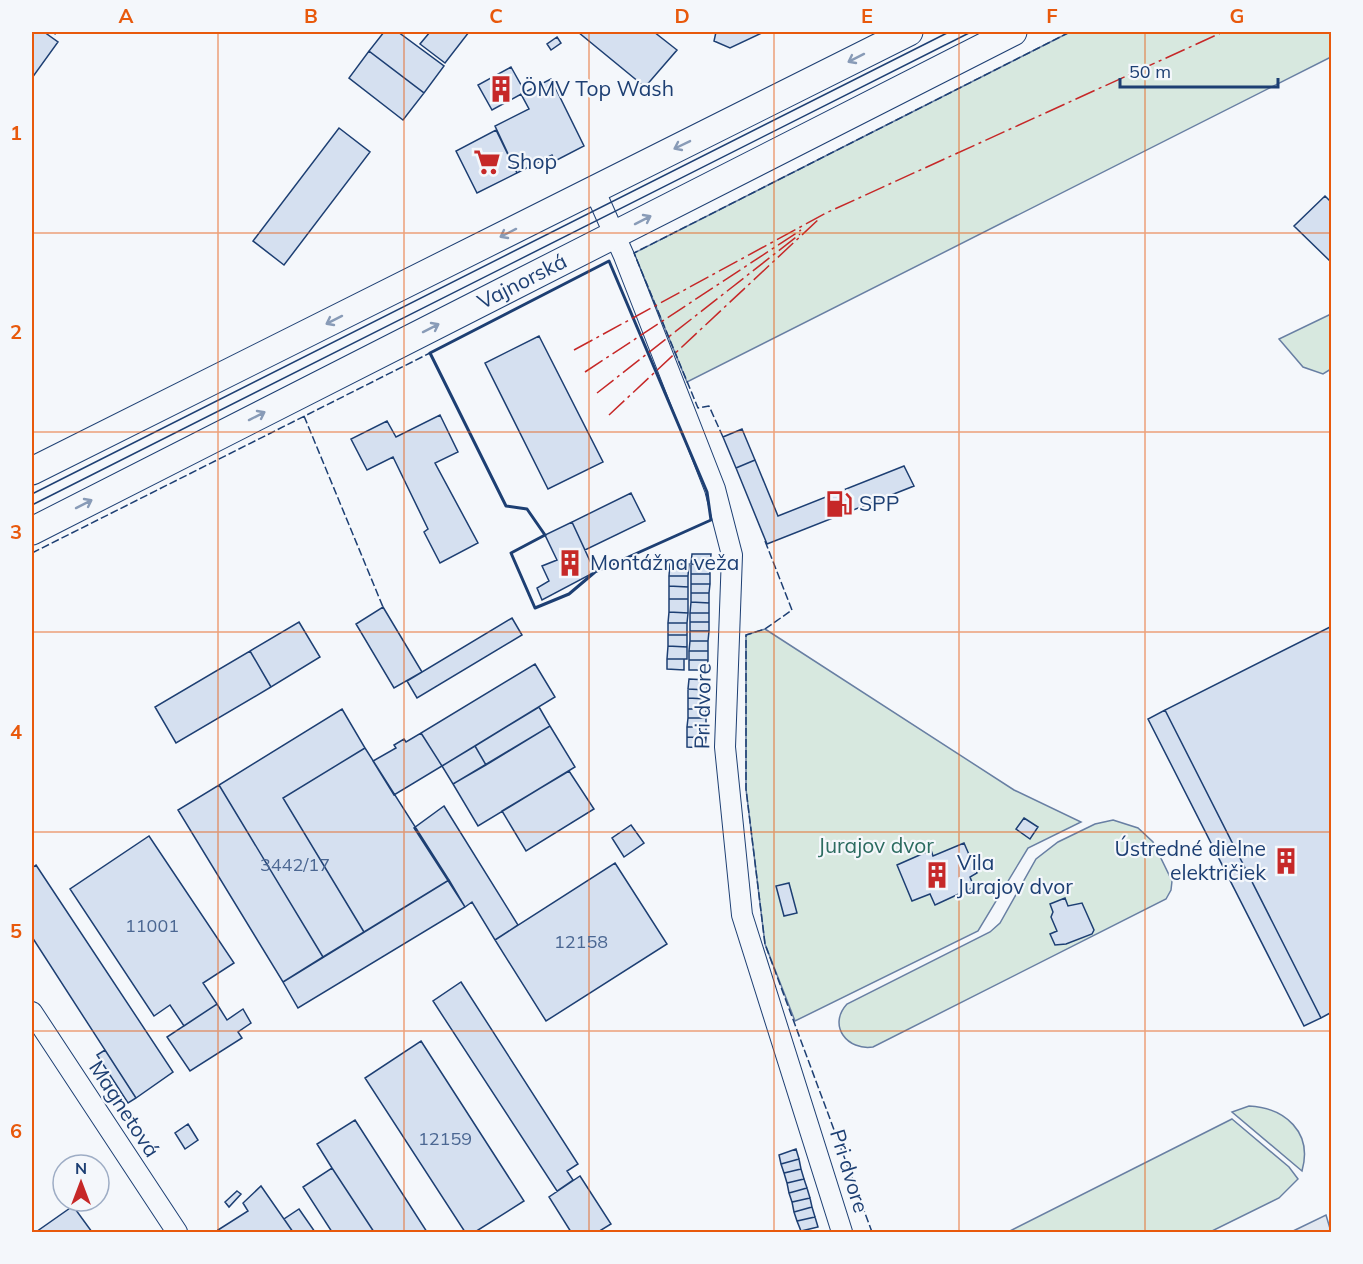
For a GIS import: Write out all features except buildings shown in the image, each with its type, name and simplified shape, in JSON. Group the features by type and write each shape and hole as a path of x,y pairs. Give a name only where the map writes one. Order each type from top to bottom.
{"main road":[{"name":"Vajnorská","path":"32,531 1014,32"},
{"path":"32,471 594,189 894,35"}],"street":[{"name":"Pri dvore","path":"594,189 715,489 732,555 725,747 742,915 842,1233"},
{"name":"Magnetová","path":"32,1012 177,1233"}],"green space":[{"path":"1070,32 1331,32 1331,57 687,382 634,253"},
{"path":"1331,314 1331,369 1323,374 1303,367 1279,339"},
{"name":"Jurajov dvor","path":"765,629 1014,790 1081,822 1028,848 978,931 795,1021 765,944 746,789 746,635"},
{"path":"1113,820 1138,828 1153,842 1172,881 1171,890 1166,899 873,1047 856,1045 843,1035 839,1021 841,1012 847,1004 990,932 1000,923 1036,859 1058,842 1095,824"},
{"path":"1249,1106 1274,1112 1293,1125 1300,1134 1303,1145 1302,1171 1232,1112"},
{"path":"1232,1119 1289,1167 1298,1179 1279,1198 1210,1232 1008,1232"}],"shaded area":[{"path":"1326,1215 1331,1232 1291,1232"}],"tram line":[{"path":"32,494 949,32"},
{"path":"32,505 971,32"}],"fence":[{"path":"723,437 709,406 698,408 634,253 1070,32"},
{"path":"32,553 430,353"},
{"path":"304,416 383,607"},
{"path":"765,541 792,610 765,629 746,635 746,789 765,944 872,1232"}],"wall":[{"path":"609,261 707,492 711,520 595,572 569,594 535,608 511,553 545,535 527,509 506,506 430,353 609,261"}],"power":[{"path":"574,350 826,213 1223,32"},
{"path":"609,415 819,219"},
{"path":"585,372 801,230"},
{"path":"597,393 800,234"}],"place":[{"name":"ÖMV Top Wash","path":"501,89"},
{"name":"Shop","path":"487,162"},
{"name":"SPP","path":"839,504"},
{"name":"Montážna veža","path":"570,563"},
{"name":"Ústredné dielne električiek","path":"1286,861"},
{"name":"Vila Jurajov dvor","path":"937,875"}]}
